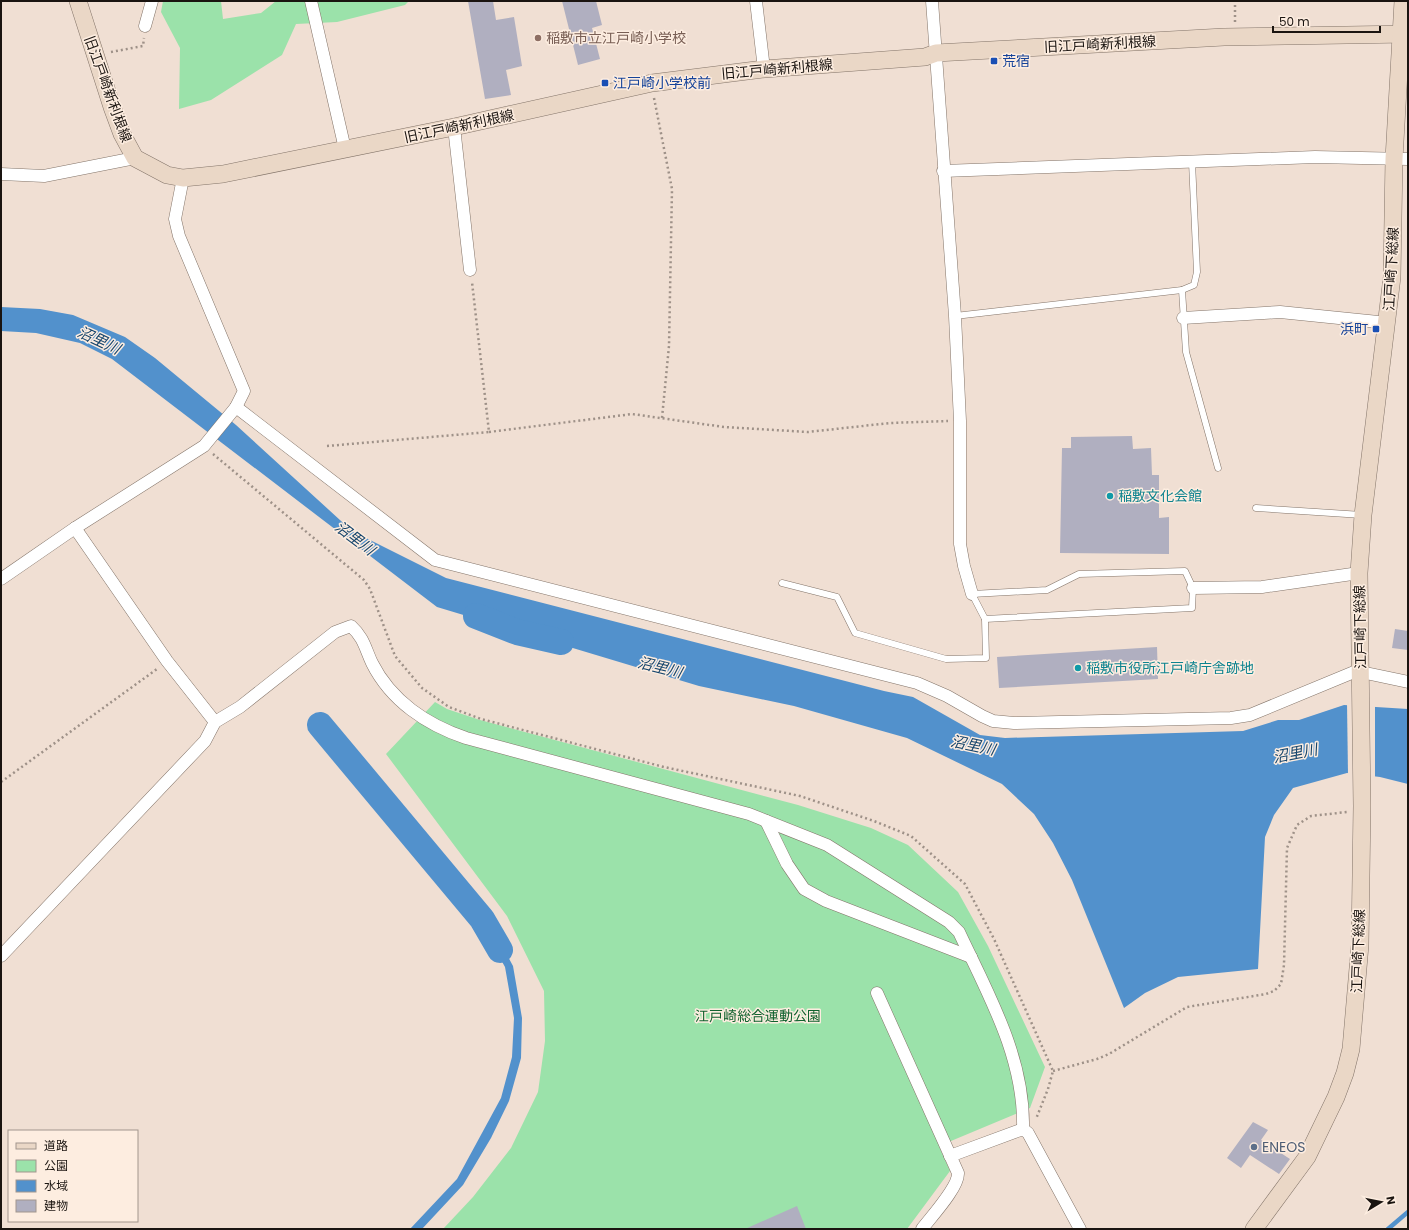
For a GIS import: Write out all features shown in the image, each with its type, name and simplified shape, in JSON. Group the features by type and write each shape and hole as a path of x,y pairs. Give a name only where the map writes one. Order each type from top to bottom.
{"street":[{"name":"旧江戸崎新利根線","path":"78,1 122,134 135,158 167,175 183,178 223,174 454,127 652,84 764,69 925,57 936,53 1234,36 1404,34"},
{"path":"145,26 152,1"},
{"path":"311,1 346,149"},
{"path":"756,1 764,69"},
{"path":"932,1 943,172 955,316 960,421 960,544 964,566 972,594"},
{"name":"江戸崎下総線","path":"1254,1229 1307,1157 1336,1097 1345,1073 1351,1049 1360,945 1362,808 1359,573 1363,515 1388,323 1401,159 1404,34 1402,1"},
{"path":"454,127 470,270"},
{"path":"943,172 1314,157 1401,159"},
{"path":"1,174 44,176 135,158"},
{"path":"1,579 75,528 206,444 234,409 244,391 179,236 175,219 183,178"},
{"path":"1184,318 1280,312 1388,323"},
{"path":"234,409 435,560 917,682 947,696 993,721 1029,723 1231,718 1250,715 1348,673 1361,677 1408,682"},
{"path":"75,528 167,661 214,722"},
{"path":"1193,588 1262,587 1359,573"},
{"path":"1,956 204,741 214,722 240,707 335,632 352,626 361,635 372,663 383,682 399,699 428,723 448,732 749,814 827,845 949,922 959,932 1012,1050 1025,1131 1080,1229"},
{"path":"766,821 787,864 804,889 826,902 971,957"},
{"path":"877,993 958,1173 956,1182 922,1229"},
{"path":"950,1156 1025,1131"}],"lane":[{"path":"955,316 1182,290 1194,285 1197,272 1192,162"},
{"path":"1182,290 1186,352 1218,468"},
{"path":"1256,508 1363,515"},
{"path":"782,583 837,596 855,633 946,659 986,658 985,619 972,594 1047,590 1079,574 1185,571 1193,588 1192,608 985,619"}],"path":[{"path":"1234,36 1235,1"},
{"path":"95,56 143,46 145,26"},
{"path":"652,84 672,189 669,346 662,418"},
{"path":"470,270 490,432"},
{"path":"327,446 490,432 632,414 724,427 808,432 890,423 960,421"},
{"path":"206,444 364,580 370,589 395,656 422,688 449,707 481,719 664,767 800,796 874,821 911,836 965,884 994,939 1053,1071 1042,1108 1025,1131"},
{"path":"1,782 167,661"},
{"path":"1053,1071 1097,1059 1109,1054 1187,1007 1266,994 1278,987 1283,976 1284,965 1287,848 1296,825 1311,816 1362,808"}],"green space":[{"path":"163,1 221,1 223,19 261,13 276,1 409,1 405,5 337,22 296,24 282,55 211,100 179,109 180,48 161,12"},
{"name":"江戸崎総合運動公園","path":"435,702 447,709 480,720 798,805 871,828 908,845 958,892 988,946 1045,1067 1030,1108 939,1146 950,1171 907,1229 443,1229 473,1197 511,1148 538,1092 545,1041 544,991 507,916 386,754"}],"water":[{"path":"1,307 40,309 73,315 125,337 155,358 236,425 352,531 446,578 884,691 913,697 980,735 1005,738 1243,731 1278,720 1299,720 1344,705 1408,709 1408,784 1380,777 1347,773 1293,788 1274,815 1265,837 1258,969 1178,977 1145,993 1124,1008 1072,880 1053,843 1034,814 1002,784 907,738 794,706 699,686 437,607 112,359 80,343 36,333 1,331"},
{"path":"487,918 513,966 522,1018 521,1058 509,1101 491,1138 463,1185 422,1229 410,1229 457,1179 501,1098 512,1057 514,1018 505,967 479,920"}],"pier":[{"path":"1347,703 1375,704 1375,778 1348,775"}],"building":[{"path":"468,1 493,1 496,20 514,17 522,66 506,70 511,95 485,99"},
{"path":"562,1 596,1 602,25 592,28 600,59 578,65"},
{"name":"稲敷文化会館","path":"1132,436 1133,449 1151,448 1152,475 1159,475 1159,518 1169,517 1169,554 1060,553 1062,448 1071,448 1071,437"},
{"path":"1395,629 1408,631 1408,650 1392,648"},
{"name":"稲敷市役所江戸崎庁舎跡地","path":"1157,647 1158,679 999,688 997,657"},
{"name":"ENEOS","path":"1253,1122 1268,1130 1261,1140 1290,1159 1279,1174 1250,1155 1241,1168 1227,1158"},
{"path":"797,1206 806,1229 745,1229"}],"waterway":[{"name":"沼里川","path":"476,616 517,632 561,642"},
{"path":"320,725 482,919 500,950"},
{"path":"1388,1229 1408,1212"}],"place":[{"name":"稲敷市立江戸崎小学校","path":"538,38"},
{"name":"荒宿","path":"994,61"},
{"name":"江戸崎小学校前","path":"605,83"},
{"name":"浜町","path":"1376,329"},
{"name":"稲敷文化会館","path":"1110,496"},
{"name":"稲敷市役所江戸崎庁舎跡地","path":"1078,668"},
{"name":"ENEOS","path":"1254,1147"}]}
